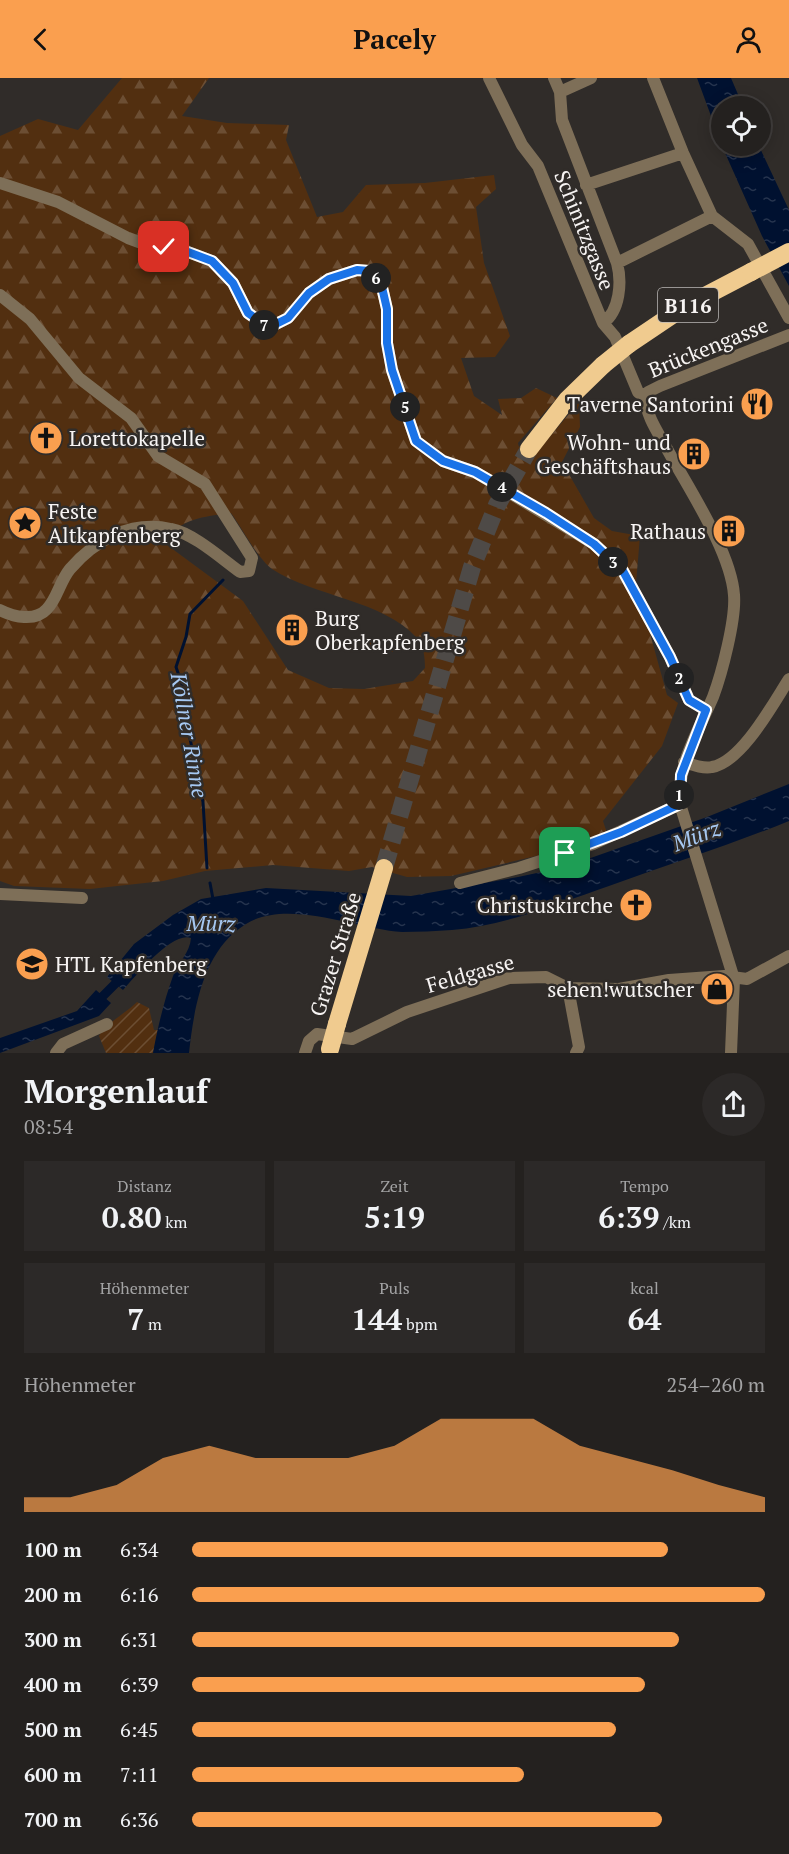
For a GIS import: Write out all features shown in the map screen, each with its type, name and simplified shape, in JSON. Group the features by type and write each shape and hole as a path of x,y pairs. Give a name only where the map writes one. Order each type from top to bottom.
{"highway":[{"name":"B116","path":"530,449 567,400 603,365 629,344 684,307 789,252"},
{"name":"Grazer Straße","path":"329,1051 384,868"}],"street":[{"name":"Schinitzgasse","path":"489,78 522,145 538,166 603,323 615,337 638,392 645,397 652,423 714,536 732,580 733,616 713,695 684,762 679,784 680,804"},
{"path":"554,78 560,92 562,120 617,263 620,287 610,318 603,323"},
{"path":"560,92 591,78"},
{"path":"653,78 683,153 712,216 748,244 789,318"},
{"path":"586,185 683,153"},
{"path":"0,183 58,202 138,242 188,252 212,261 233,283 248,313 265,325 276,324 288,318 309,293 329,279 357,270 369,271 381,283 387,309 387,343 392,370 416,441 443,461 475,472 594,544 623,571 647,613 689,700 706,710"},
{"path":"617,263 712,216"},
{"path":"0,295 30,318 79,378 130,418 158,456 205,484 252,558 249,571 240,572 207,548 171,529 135,528 104,537 69,570 47,610 31,618 10,616 0,610"},
{"name":"Brückengasse","path":"645,397 660,386 789,335"},
{"path":"684,762 708,768 725,761 760,728 789,679"},
{"path":"460,883 519,868 593,844 680,804 734,979 731,1053"},
{"path":"0,894 82,898"},
{"name":"Feldgasse","path":"305,1053 309,1041 317,1034 352,1039 407,1012 509,978 546,978 568,987 620,989 669,980 724,976 747,979 789,956"},
{"path":"568,987 579,1047 576,1053"},
{"path":"56,1053 63,1044 107,1024"}],"green space":[{"path":"122,78 209,78 182,116 227,123 289,125 286,140 317,217 343,212 366,185 425,183 494,175 496,189 476,207 484,263 510,336 495,357 461,358 474,396 502,415 498,399 521,398 536,388 557,398 518,443 519,447 522,444 537,452 579,402 580,427 562,462 594,518 612,531 640,536 636,583 667,695 678,703 662,746 603,821 607,833 549,853 451,876 407,877 372,867 349,871 273,865 205,871 163,881 90,889 14,886 0,881 0,136 38,119 78,130","holes":["231,513 256,551 272,569 308,586 368,607 403,625 421,644 425,668 413,681 364,689 329,688 288,670 243,601 163,542 185,523"]},
{"path":"365,638 393,645 393,652 363,648"},
{"path":"137,1002 149,1008 154,1030 158,1030 153,1053 106,1053 99,1036 106,1027"}],"water":[{"path":"697,78 731,78 739,96 711,96 711,116"},
{"path":"726,156 764,156 789,210 789,286 762,236"},
{"name":"Mürz","path":"789,784 789,821 512,919 472,928 408,932 384,930 302,914 263,917 246,924 231,935 210,964 198,999 189,1053 153,1053 170,985 191,938 174,941 164,948 123,990 107,977 134,944 173,915 201,899 266,888 411,896 518,877 565,867 707,817"},
{"path":"96,990 111,1003 99,1016 0,1053 0,1038 77,1011"}],"waterway":[{"name":"Köllner Rinne","path":"207,868 203,802 185,714 186,696 176,667 186,637 190,614 223,580"},
{"name":"Köllner Rinne","path":"210,883 213,899"},
{"name":"Mürz","path":"96,1003 122,977"}],"tunnel":[{"path":"384,868 472,567 497,505 529,449"}],"place":[{"name":"Taverne Santorini","path":"757,404"},
{"name":"Lorettokapelle","path":"46,438"},
{"name":"Wohn- und Geschäftshaus","path":"694,454"},
{"name":"Feste Altkapfenberg","path":"25,523"},
{"name":"Rathaus","path":"729,531"},
{"name":"Burg Oberkapfenberg","path":"292,630"},
{"name":"Christuskirche","path":"636,905"},
{"name":"HTL Kapfenberg","path":"32,964"},
{"name":"sehen!wutscher","path":"717,989"}],"route":[{"path":"164,247 201,255 212,261 233,283 248,313 265,325 276,324 288,318 309,293 329,279 357,270 369,271 381,283 387,309 387,343 392,370 416,441 443,461 475,472 546,513 594,544 623,571 670,657 689,700 706,710 684,762 679,784 680,804 593,844 565,853"}]}
